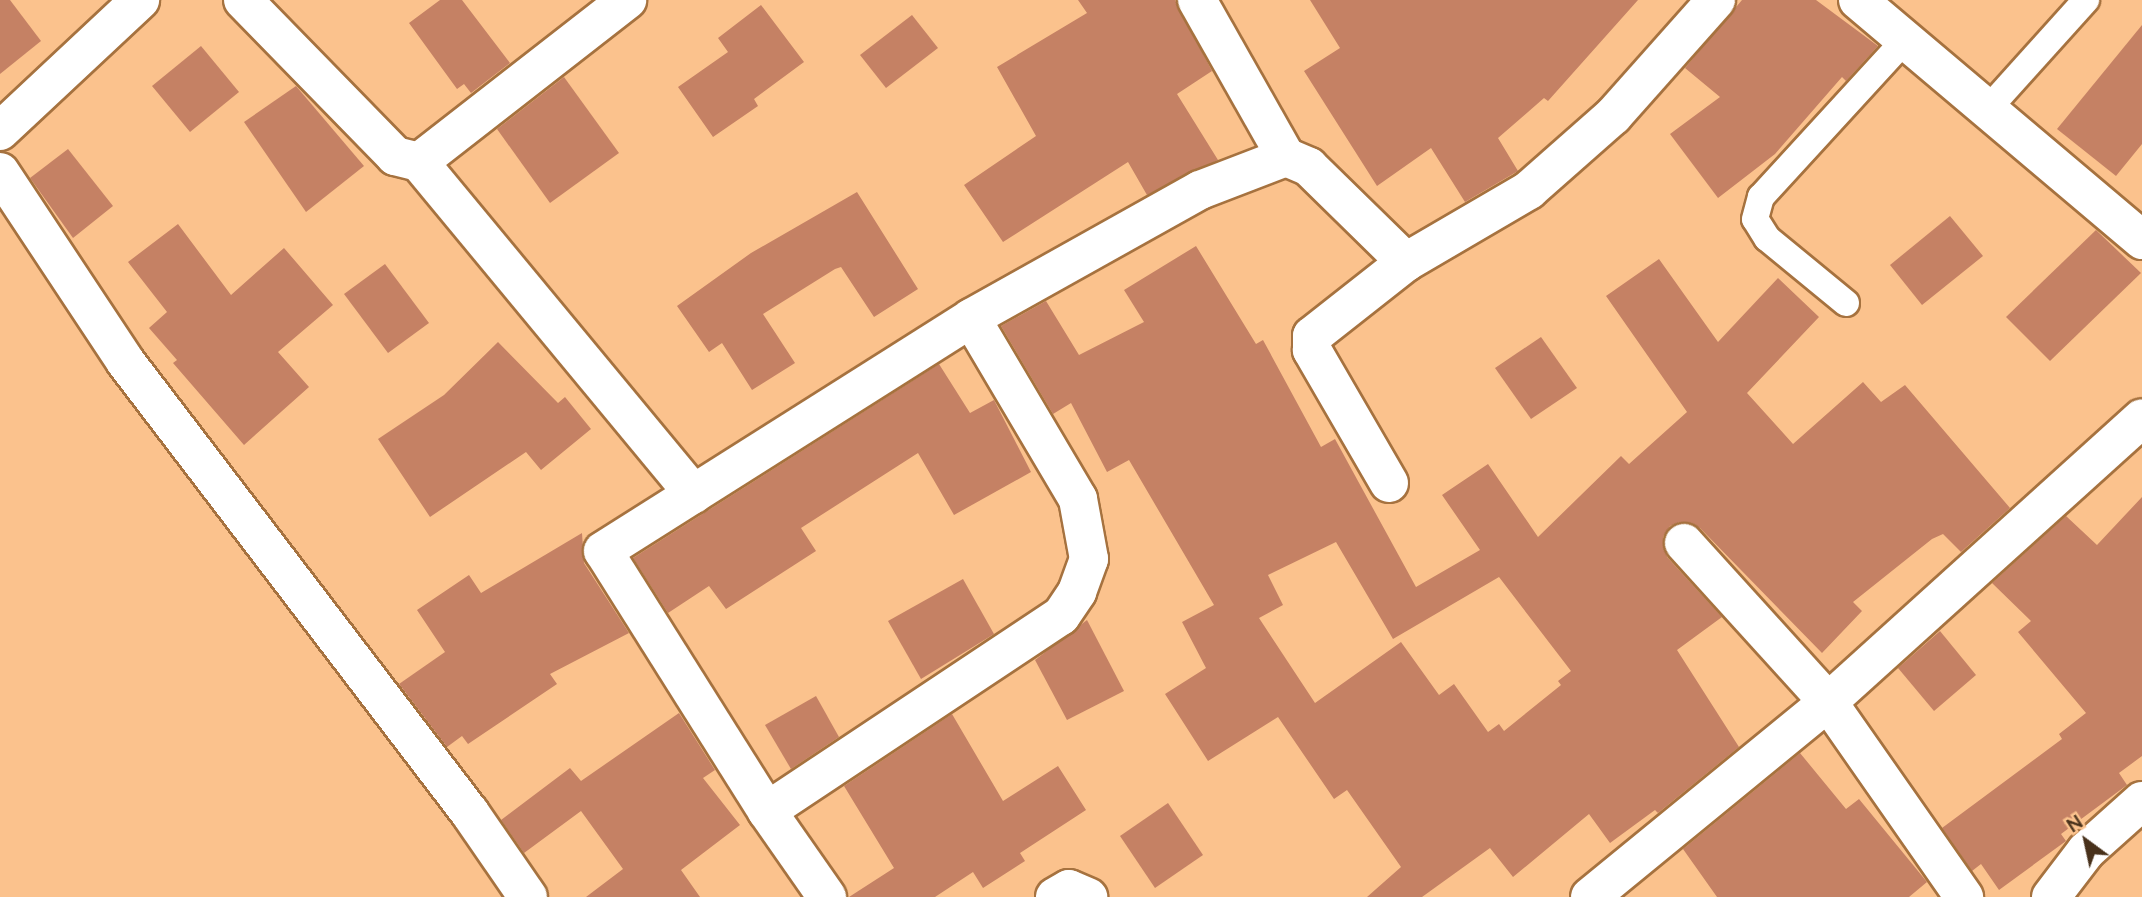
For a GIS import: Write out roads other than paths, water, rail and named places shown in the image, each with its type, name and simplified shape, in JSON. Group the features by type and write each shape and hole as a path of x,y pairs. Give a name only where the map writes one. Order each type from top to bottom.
{"street":[{"path":"0,131 140,0"},
{"path":"243,0 396,156 418,162 694,494"},
{"path":"418,162 627,0"},
{"path":"1197,0 1286,157 1309,167 1406,262"},
{"path":"1390,483 1312,350 1312,336 1406,262 1529,190 1614,116 1716,0"},
{"path":"1858,0 2142,240"},
{"path":"827,897 766,811 603,551 971,318 1200,190 1286,157"},
{"path":"0,172 125,361 470,813 528,897"},
{"path":"766,811 1061,616 1077,592 1089,559 1078,499 971,318"},
{"path":"1590,897 1828,702 2142,418"},
{"path":"1684,543 1828,702 1964,897"},
{"path":"2051,897 2086,851 2142,801"},
{"path":"1055,897 1069,889 1088,897"}],"lane":[{"path":"1987,110 2086,0"},
{"path":"1846,303 1767,238 1755,219 1761,197 1906,39"}]}
